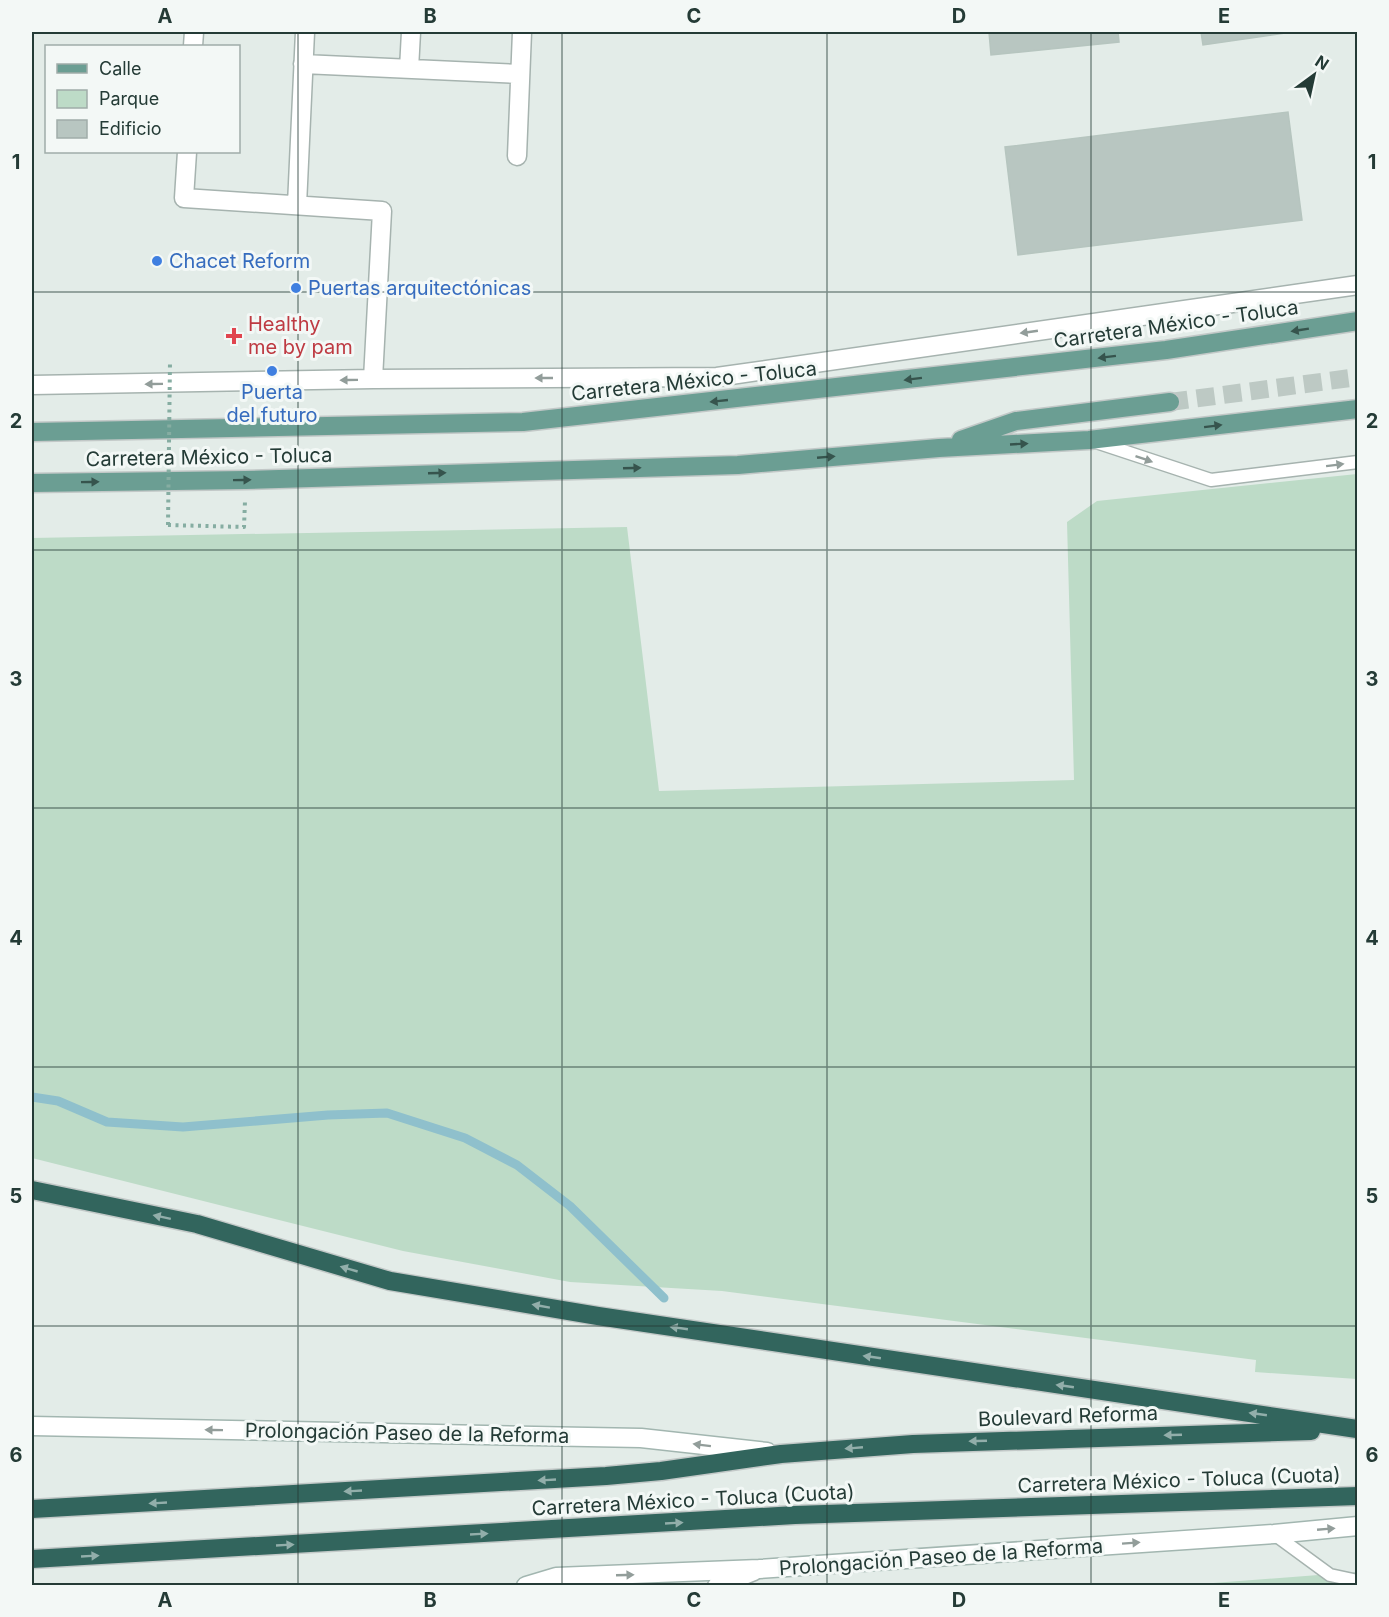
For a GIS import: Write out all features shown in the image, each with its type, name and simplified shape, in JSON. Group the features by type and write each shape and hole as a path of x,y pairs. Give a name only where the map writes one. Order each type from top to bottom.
{"highway":[{"path":"32,1190 197,1224 390,1281 598,1316 1357,1429"},
{"name":"Boulevard Reforma","path":"781,1454 913,1444 1357,1429"},
{"name":"Carretera México - Toluca (Cuota)","path":"32,1509 606,1476 661,1471 781,1454"},
{"name":"Carretera México - Toluca (Cuota)","path":"32,1559 795,1515 1358,1496"}],"main road":[{"name":"Carretera México - Toluca","path":"32,432 523,422 1167,350 1358,321"},
{"path":"939,448 1016,421 1170,402"},
{"name":"Carretera México - Toluca","path":"32,483 245,480 726,465 939,448 1089,440 1358,409"}],"street":[{"path":"297,205 305,32"},
{"path":"409,69 411,32"},
{"path":"518,156 522,32"},
{"path":"303,64 520,74"},
{"path":"187,153 184,198 382,211 373,379"},
{"path":"32,385 373,379 717,377 1358,285"},
{"name":"Prolongación Paseo de la Reforma","path":"32,1426 640,1438 781,1454"},
{"name":"Prolongación Paseo de la Reforma","path":"526,1586 556,1577 759,1569 1274,1534 1358,1526"},
{"path":"717,1586 759,1569"}],"lane":[{"path":"1089,440 1211,480 1358,462"},
{"path":"1274,1534 1330,1575 1358,1581"}],"path":[{"path":"170,362 168,525 244,527"}],"green space":[{"path":"1357,474 1357,1379 1255,1372 1256,1360 722,1291 570,1282 403,1251 32,1158 32,538 627,527 659,791 1074,780 1067,522 1097,501"},
{"path":"1357,1572 1357,1585 1174,1586"}],"building":[{"path":"989,32 1118,32 1119,42 991,55"},
{"path":"1201,32 1292,32 1203,45"},
{"path":"1288,112 1302,220 1018,255 1005,147"}],"waterway":[{"path":"32,1097 58,1101 107,1122 183,1127 328,1115 387,1113 465,1138 517,1165 570,1206 664,1298"}],"tunnel":[{"path":"1170,402 1358,377"}],"place":[{"name":"Chacet Reform","path":"157,261"},
{"name":"Puertas arquitectónicas","path":"296,288"},
{"name":"Healthy me by pam","path":"234,336"},
{"name":"Puerta del futuro","path":"272,371"}]}
